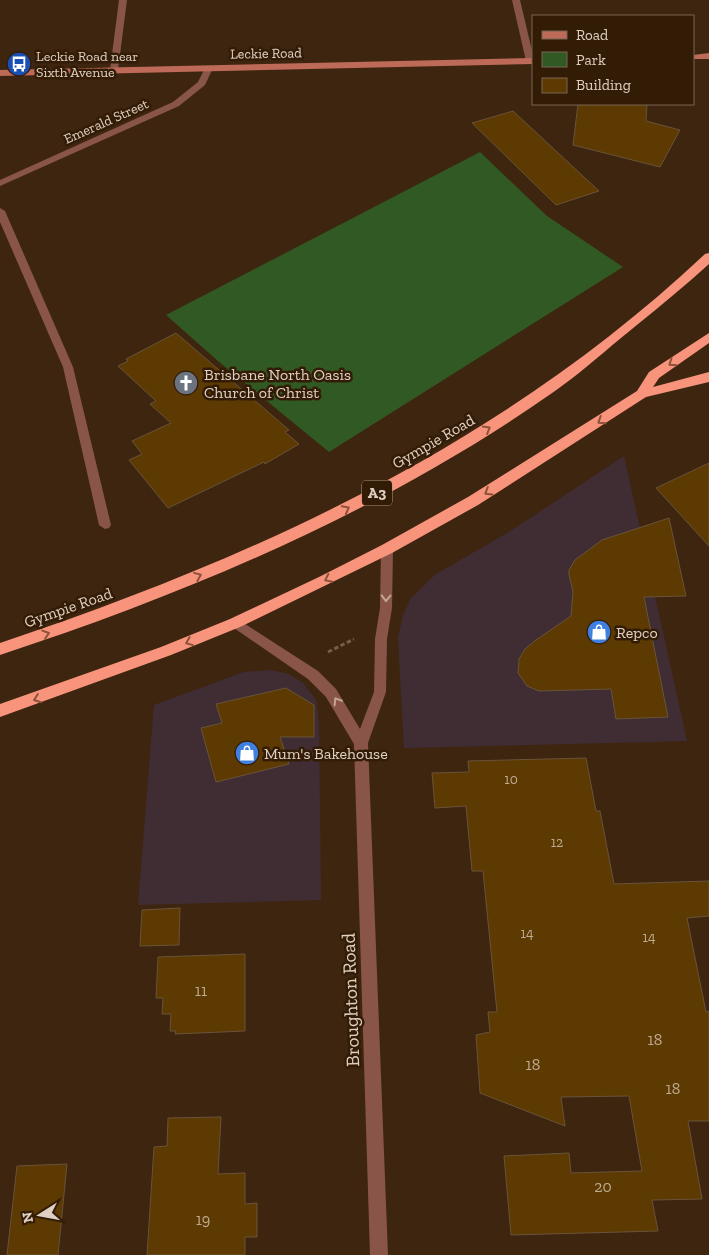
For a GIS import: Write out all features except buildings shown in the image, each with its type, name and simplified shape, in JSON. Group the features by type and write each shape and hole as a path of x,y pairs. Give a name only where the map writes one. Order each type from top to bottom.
{"highway":[{"name":"Gympie Road","path":"0,649 84,621 231,563 331,517 412,474 498,422 563,378 637,319 709,257"},
{"path":"642,394 654,375 709,337"},
{"path":"0,711 100,676 234,623 387,550 481,496 642,394 704,379 709,376"}],"street":[{"path":"114,70 123,0"},
{"path":"516,0 531,61"},
{"name":"Leckie Road","path":"0,73 531,61"},
{"name":"Emerald Street","path":"0,183 176,104 202,83 209,68"},
{"path":"0,211 68,367 105,525"},
{"name":"Broughton Road","path":"379,1255 361,743 380,692 380,639 386,608 387,550"},
{"name":"Broughton Road","path":"234,623 313,675 331,692 361,743"}],"path":[{"path":"326,652 359,637"}],"shaded area":[{"path":"624,456 687,741 404,748 398,638 403,615 411,598 436,574 509,532"},
{"path":"270,670 289,674 303,683 316,700 319,722 321,900 138,905 154,705 244,672"}],"green space":[{"path":"480,152 547,216 623,267 329,452 218,361 166,315"}],"place":[{"name":"Leckie Road near Sixth Avenue","path":"19,64"},
{"name":"Brisbane North Oasis Church of Christ","path":"186,383"},
{"name":"Repco","path":"599,632"},
{"name":"Mum's Bakehouse","path":"247,753"}]}
